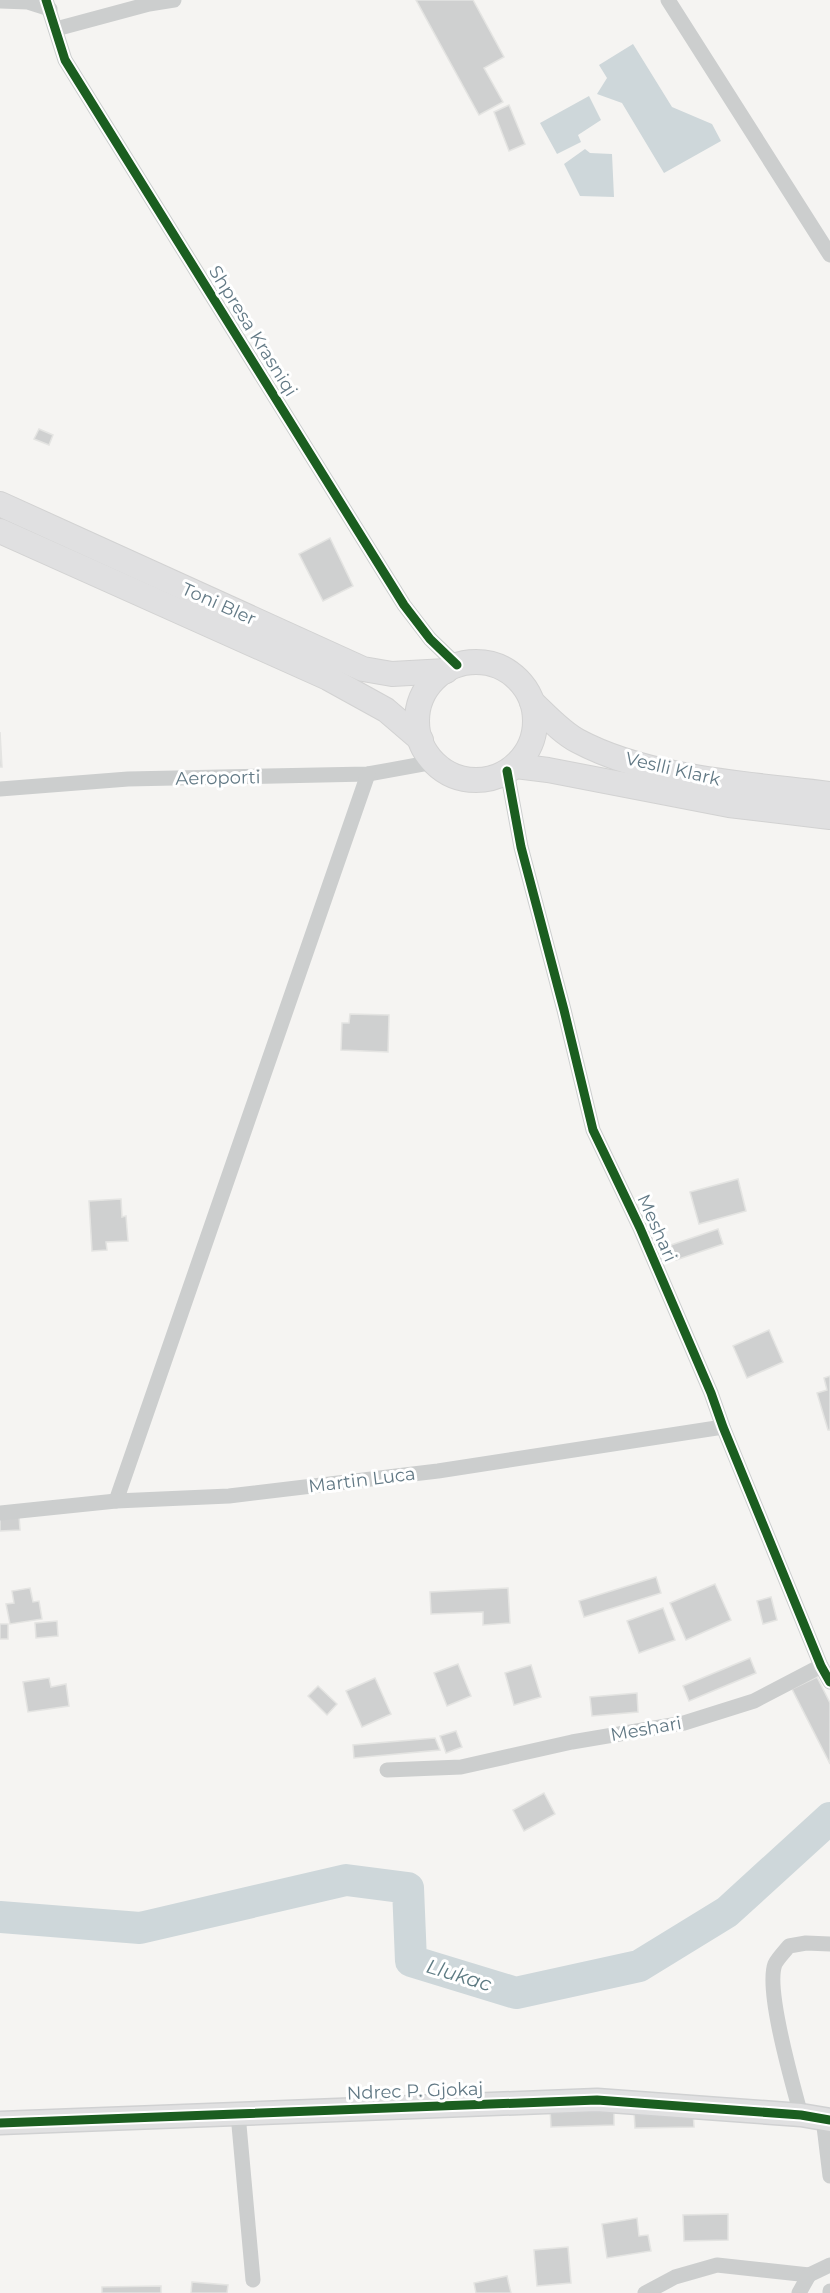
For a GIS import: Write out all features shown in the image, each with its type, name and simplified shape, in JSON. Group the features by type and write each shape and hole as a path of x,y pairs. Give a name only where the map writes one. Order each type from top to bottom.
{"main road":[{"name":"Toni Bler","path":"0,504 363,669 392,674 451,668"},
{"name":"Toni Bler","path":"0,531 328,678 386,710 421,740"},
{"path":"470,662 496,665 518,680 532,702 535,728 532,741 511,769 495,777 469,780 457,777 434,762 421,740 418,714 421,701 435,679 451,668 470,662"},
{"name":"Veslli Klark","path":"532,702 577,740 631,762 693,776 830,794"},
{"name":"Veslli Klark","path":"511,769 548,770 729,805 830,817"}],"street":[{"path":"56,29 149,4 174,0"},
{"path":"668,0 830,255"},
{"name":"Shpresa Krasniqi","path":"0,1 48,4 65,60 404,605 451,668"},
{"name":"Aeroporti","path":"0,789 128,779 368,774 434,762"},
{"name":"Meshari","path":"511,769 521,847 593,1130 640,1228 711,1393 821,1666 830,1682"},
{"path":"116,1502 368,774"},
{"name":"Martin Luca","path":"0,1513 116,1502 229,1496 438,1471 723,1427"},
{"name":"Meshari","path":"387,1770 461,1767 572,1742 684,1723 754,1701 821,1666"},
{"path":"830,1944 806,1943 789,1946 775,1965 773,1991 787,2064 818,2118 830,2176"},
{"name":"Ndrec P. Gjokaj","path":"0,2123 597,2100 818,2118"},
{"path":"238,2114 253,2280"},
{"path":"645,2293 675,2277 717,2265 809,2275 830,2265"},
{"path":"799,2293 809,2275"}],"shaded area":[{"path":"633,44 672,107 712,124 721,141 664,173 622,103 597,94 607,78 599,65"},
{"path":"589,96 601,120 578,135 581,142 557,154 540,123"},
{"path":"585,149 590,153 612,154 614,197 580,196 564,164"}],"building":[{"path":"416,0 473,0 504,57 484,68 503,102 479,115"},
{"path":"509,105 525,144 509,151 494,112"},
{"path":"39,429 53,435 49,445 34,439"},
{"path":"330,538 353,586 323,601 299,554"},
{"path":"0,732 2,767 0,767"},
{"path":"350,1014 389,1015 388,1052 341,1050 342,1023 349,1023"},
{"path":"738,1179 746,1211 699,1224 690,1192"},
{"path":"121,1199 122,1217 126,1216 128,1241 106,1242 107,1250 92,1251 89,1201"},
{"path":"718,1229 723,1244 676,1260 671,1245"},
{"path":"769,1330 783,1362 747,1378 733,1346"},
{"path":"830,1376 830,1430 828,1430 817,1393 827,1390 824,1378"},
{"path":"19,1515 20,1530 0,1531 0,1517"},
{"path":"656,1577 661,1593 584,1617 579,1601"},
{"path":"715,1584 731,1620 686,1640 670,1603"},
{"path":"30,1588 33,1602 39,1601 42,1619 10,1624 6,1604 14,1603 12,1591"},
{"path":"508,1588 510,1623 483,1625 483,1612 431,1614 430,1592"},
{"path":"771,1597 777,1620 763,1624 757,1601"},
{"path":"663,1608 675,1640 639,1653 627,1621"},
{"path":"57,1621 58,1636 36,1638 35,1623"},
{"path":"0,1624 8,1624 8,1639 0,1639"},
{"path":"750,1658 756,1673 689,1701 683,1686"},
{"path":"458,1664 471,1696 447,1706 434,1673"},
{"path":"531,1665 541,1697 514,1705 505,1673"},
{"path":"817,1677 830,1703 830,1764 792,1689"},
{"path":"49,1678 51,1687 66,1684 69,1706 28,1712 23,1682"},
{"path":"375,1678 391,1714 362,1727 346,1691"},
{"path":"318,1686 337,1704 327,1715 308,1696"},
{"path":"637,1693 638,1712 592,1716 590,1697"},
{"path":"456,1731 462,1747 446,1753 440,1736"},
{"path":"435,1738 440,1750 354,1758 353,1745"},
{"path":"544,1793 555,1814 524,1831 513,1810"},
{"path":"614,2106 614,2125 551,2127 550,2108"},
{"path":"693,2110 694,2127 635,2128 634,2111"},
{"path":"728,2214 728,2240 684,2241 683,2215"},
{"path":"637,2218 639,2236 648,2235 651,2251 607,2258 602,2224"},
{"path":"568,2247 571,2283 537,2286 534,2250"},
{"path":"507,2276 511,2293 476,2293 474,2283"},
{"path":"192,2282 228,2285 227,2293 191,2293"},
{"path":"161,2286 161,2293 102,2293 102,2287"}],"waterway":[{"name":"Llukac","path":"0,1917 140,1928 346,1880 408,1888 411,1961 516,1993 639,1966 727,1912 830,1818"}],"cycle path":[{"path":"46,0 65,60 404,605 430,639 457,665"},
{"path":"507,771 521,847 593,1130 640,1228 711,1393 821,1666 830,1682"},
{"path":"0,2123 597,2100 801,2115 830,2120"}]}
